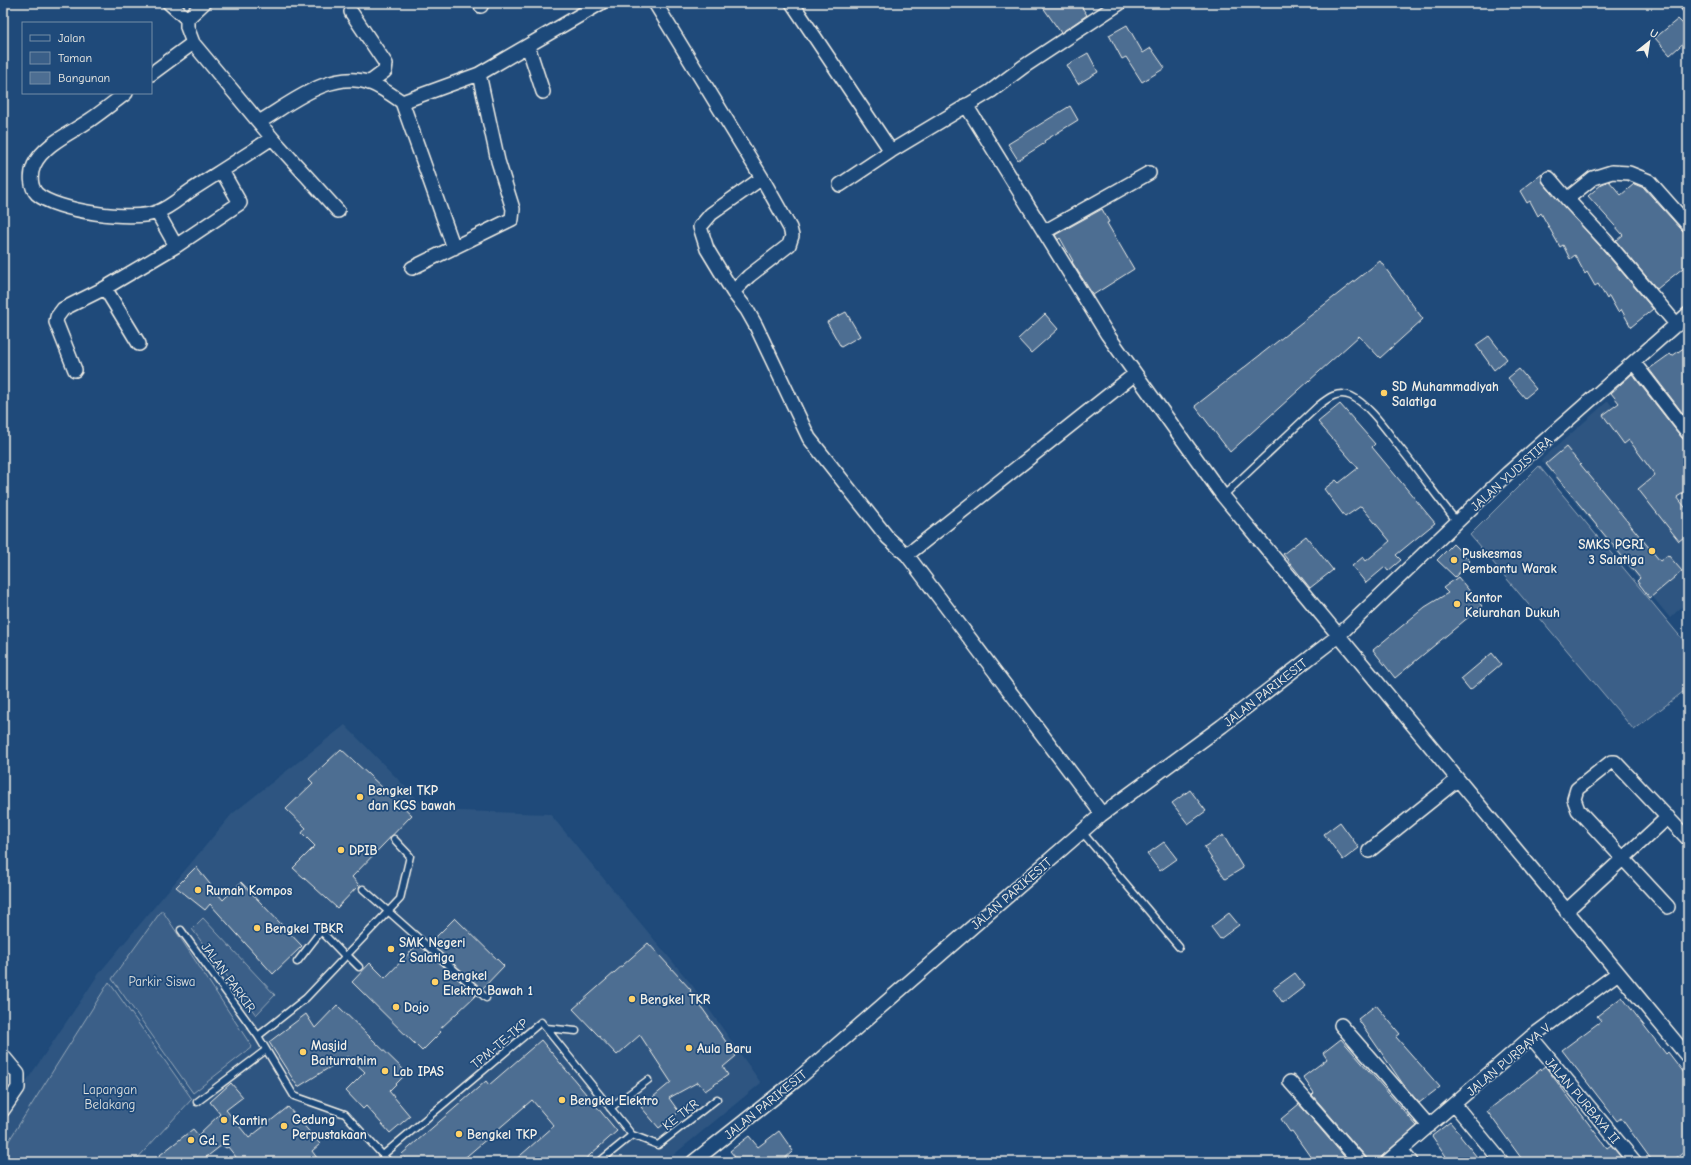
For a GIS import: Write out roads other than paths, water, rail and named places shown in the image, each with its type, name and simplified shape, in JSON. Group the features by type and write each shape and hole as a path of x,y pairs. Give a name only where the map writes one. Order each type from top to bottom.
{"street":[{"path":"169,3 187,19"},
{"path":"204,3 187,19 187,27 192,43 272,138 338,211"},
{"path":"402,102 478,74 601,3"},
{"path":"655,3 787,220 792,236 789,245 783,251 749,276 733,292"},
{"path":"792,3 890,151"},
{"path":"840,185 890,151 991,91 1120,3"},
{"path":"351,12 386,64 385,71 369,82"},
{"path":"152,73 192,43"},
{"path":"528,46 543,92"},
{"path":"412,268 512,219 513,214 498,161 478,74"},
{"path":"259,122 319,87 333,82 351,80 369,82 388,92 402,102 454,248"},
{"path":"125,94 91,120 53,144 41,155 34,166 31,178 33,187 37,194 50,201 85,212 133,216 157,212 272,138"},
{"path":"966,105 1106,334 1223,496 1688,1057"},
{"path":"75,370 56,322 57,317 63,309 105,288 176,246 240,203 222,171"},
{"path":"1567,199 1593,178 1612,172 1629,173 1649,181 1688,225"},
{"path":"1044,232 1149,173"},
{"path":"762,178 711,214 700,227 707,249 756,326 810,438 888,538 907,556 1102,814"},
{"path":"1550,178 1606,242 1685,318"},
{"path":"157,212 176,246"},
{"path":"105,288 139,344"},
{"name":"JALAN YUDISTIRA","path":"1338,636 1508,473 1685,318"},
{"path":"1634,362 1688,433"},
{"path":"907,556 1135,374"},
{"name":"JALAN PARIKESIT","path":"693,1162 799,1078 1102,814 1222,726 1338,636"},
{"path":"1668,907 1578,810 1574,799 1577,789 1611,762 1615,762 1688,839"},
{"path":"1369,851 1457,780"},
{"path":"1566,911 1668,817"},
{"name":"JALAN PURBAYA V","path":"1387,1162 1531,1037 1618,973"},
{"path":"1341,1025 1429,1126"},
{"name":"JALAN PURBAYA II","path":"1531,1037 1635,1162"},
{"path":"3,1056 18,1074 18,1088 3,1110"},
{"path":"1290,1082 1360,1162"},
{"path":"1454,1104 1502,1162"},
{"path":"1401,1150 1411,1162"}],"lane":[{"path":"1223,496 1318,406 1330,396 1340,394 1350,396 1367,408 1457,522"},
{"path":"1082,832 1179,947"},
{"path":"258,1036 306,998 400,899 410,856 394,839"},
{"path":"363,889 389,910 486,998"},
{"name":"JALAN PARKIR","path":"181,930 258,1036 294,1096 345,1114 383,1155"},
{"path":"297,962 321,931 359,967"},
{"name":"TPM-TE-TKP","path":"383,1155 541,1022 632,1136"},
{"path":"546,1028 576,1031"},
{"path":"197,1102 266,1050"},
{"path":"610,1108 648,1080"},
{"name":"KE TKR","path":"632,1136 658,1145 717,1099"},
{"path":"600,1162 632,1136"},
{"path":"383,1155 389,1162"}],"place":[{"name":"SD Muhammadiyah Salatiga","path":"1384,393"},
{"name":"SMKS PGRI 3 Salatiga","path":"1652,551"},
{"name":"Puskesmas Pembantu Warak","path":"1454,560"},
{"name":"Kantor Kelurahan Dukuh","path":"1457,604"},
{"name":"Bengkel TKP dan KGS bawah","path":"360,797"},
{"name":"DPIB","path":"341,850"},
{"name":"Rumah Kompos","path":"198,890"},
{"name":"Bengkel TBKR","path":"257,928"},
{"name":"SMK Negeri 2 Salatiga","path":"391,949"},
{"name":"Bengkel Elektro Bawah 1","path":"435,982"},
{"name":"Bengkel TKR","path":"632,999"},
{"name":"Dojo","path":"396,1007"},
{"name":"Aula Baru","path":"689,1048"},
{"name":"Masjid Baiturrahim","path":"303,1052"},
{"name":"Lab IPAS","path":"385,1071"},
{"name":"Bengkel Elektro","path":"562,1100"},
{"name":"Kantin","path":"224,1120"},
{"name":"Gedung Perpustakaan","path":"284,1126"},
{"name":"Bengkel TKP","path":"459,1134"},
{"name":"Gd. E","path":"191,1140"}],"park label":[{"name":"Parkir Siswa","path":"162,981"},
{"name":"Lapangan Belakang","path":"110,1096"}]}
